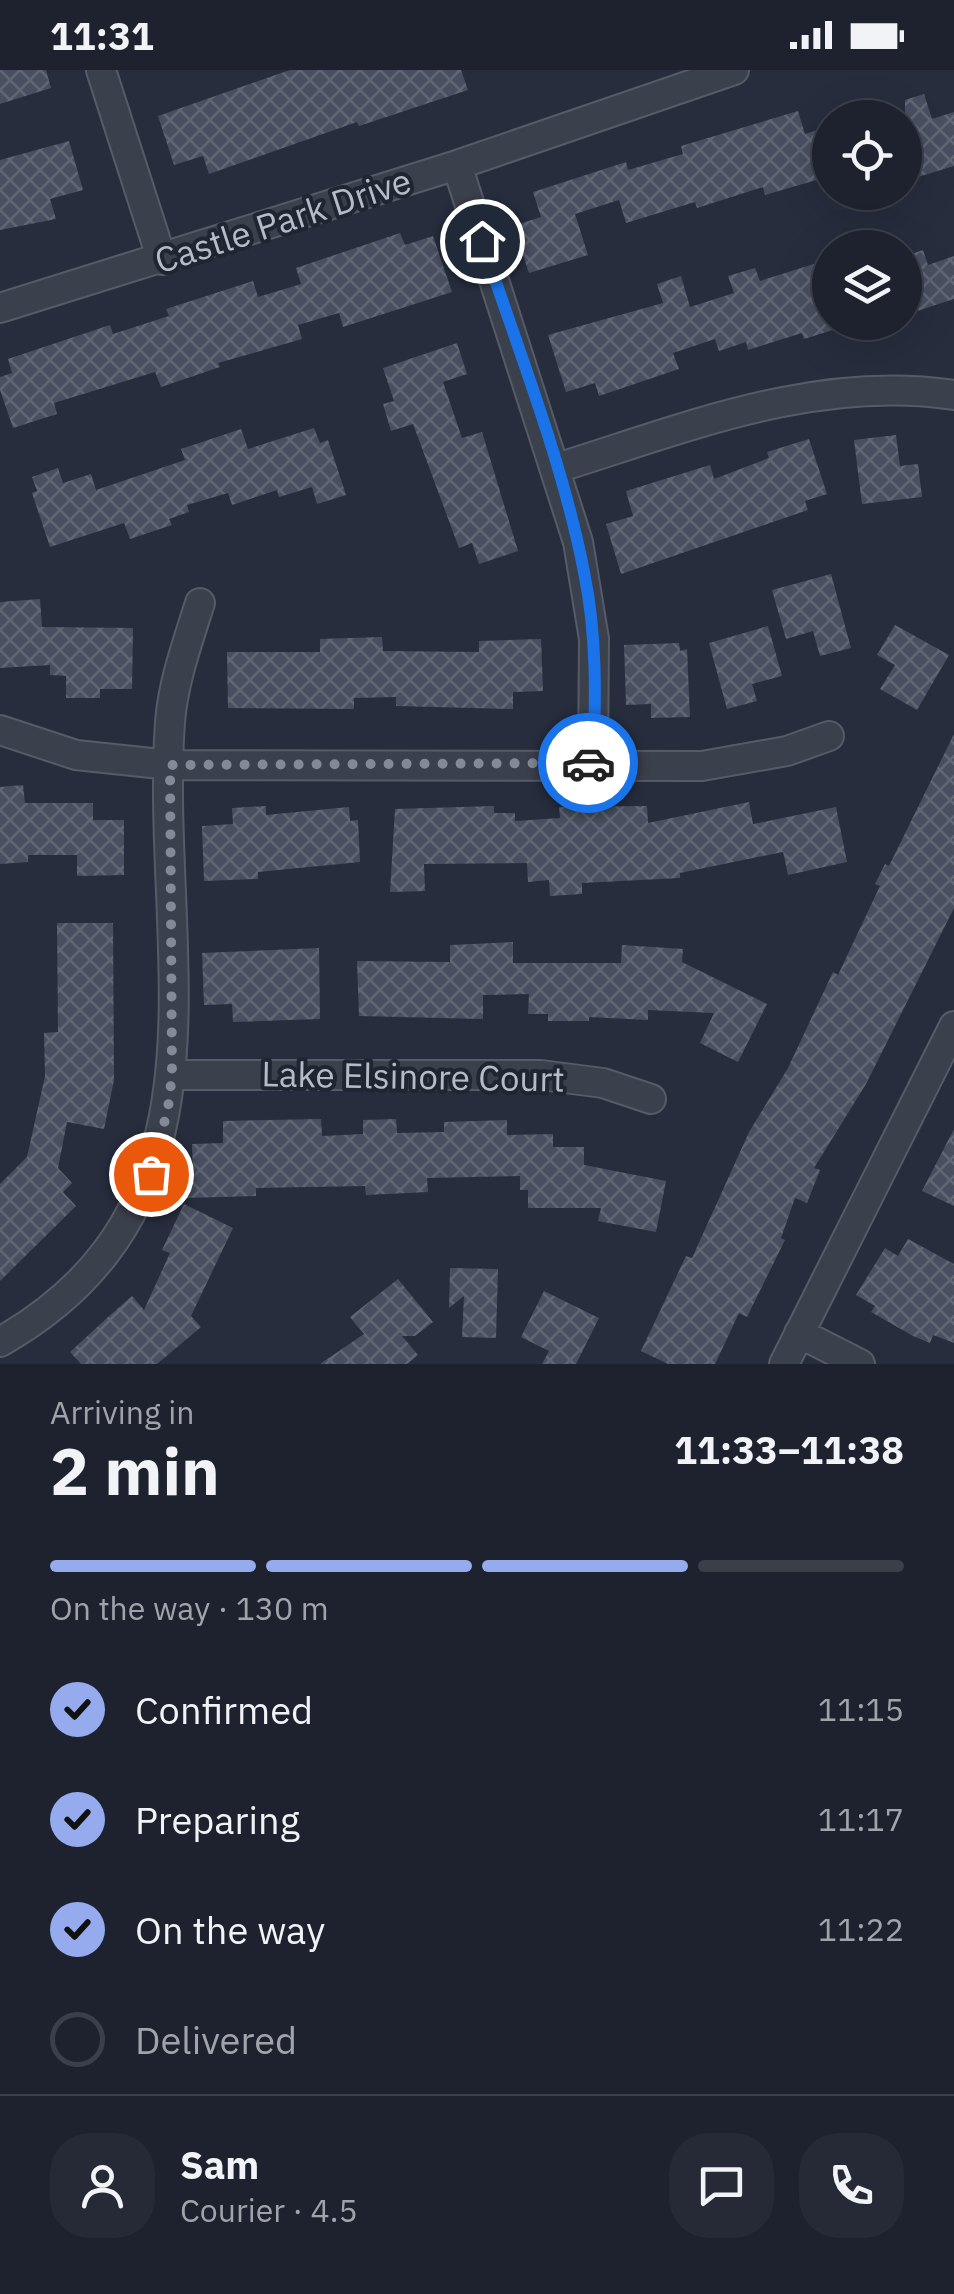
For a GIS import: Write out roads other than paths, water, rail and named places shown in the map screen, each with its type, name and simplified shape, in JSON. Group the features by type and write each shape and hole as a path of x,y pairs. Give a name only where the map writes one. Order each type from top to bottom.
{"street":[{"path":"101,70 162,260"},
{"name":"Castle Park Drive","path":"0,308 458,165 734,70"},
{"path":"458,165 557,468 585,574 594,638 593,763"},
{"path":"557,468 737,412 805,396 873,390 954,395"},
{"path":"0,1342 79,1286 121,1234 151,1174 172,1075 170,720 200,604"},
{"path":"0,730 76,755 170,765 673,766 730,763 829,736"},
{"path":"784,1364 954,1026"},
{"name":"Lake Elsinore Court","path":"172,1075 571,1077 650,1099"},
{"path":"799,1333 860,1364"}]}
